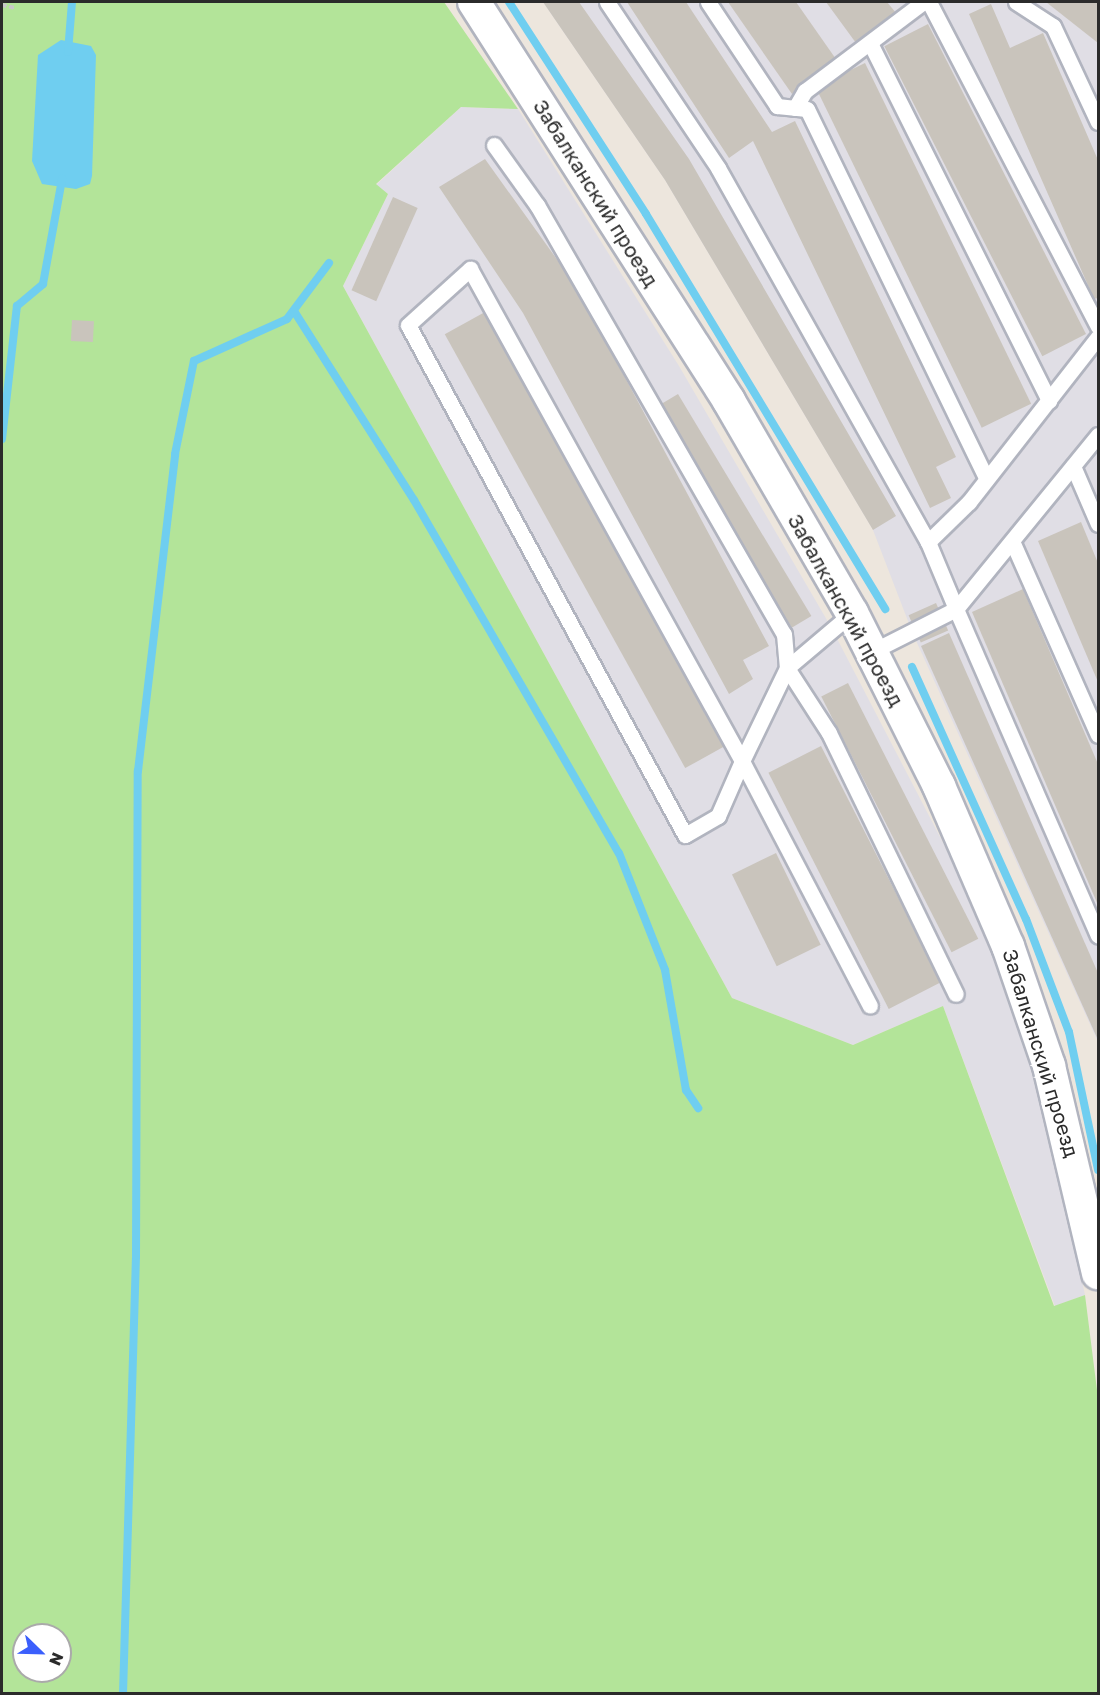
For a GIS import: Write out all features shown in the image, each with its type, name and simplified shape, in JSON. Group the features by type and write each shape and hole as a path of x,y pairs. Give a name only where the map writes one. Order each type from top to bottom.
{"street":[{"name":"Забалканский проезд","path":"474,2 729,401 852,613 939,786 1008,946 1049,1066 1098,1273"}],"lane":[{"path":"607,2 718,168 928,542 1098,935"},
{"path":"708,2 777,106 807,109 987,479"},
{"path":"795,108 805,91 871,45 923,2"},
{"path":"929,2 1098,327"},
{"path":"1016,2 1053,26 1098,122"},
{"path":"871,45 1049,401"},
{"path":"494,145 537,205 784,634 787,668 829,733 956,994"},
{"path":"852,613 787,668 742,761 718,816 685,834 408,325 470,269 742,761 870,1006"},
{"path":"928,542 987,479 1098,337"},
{"path":"871,652 956,609 1098,435"},
{"path":"1073,466 1098,524"},
{"path":"1012,541 1098,735"}],"path":[{"path":"2,5 15,8"}],"shaded area":[{"path":"543,2 1098,2 1098,1042 913,634 873,530 665,180"},
{"path":"461,107 518,109 679,366 831,627 993,939 1049,1125 1085,1295 1055,1306 943,1006 853,1045 732,998 343,286 388,194 376,185"}],"green space":[{"path":"2,2 444,2 518,109 461,107 376,184 388,194 343,286 732,998 853,1045 943,1006 1054,1306 1085,1295 1098,1398 1098,1693 2,1694"}],"water":[{"path":"61,40 91,46 96,55 92,176 90,184 76,189 42,184 32,161 38,55"}],"building":[{"path":"543,2 579,2 689,159 896,516 873,530 665,180"},
{"path":"627,2 686,2 772,132 795,121 956,457 936,467 951,498 930,508 753,141 729,158"},
{"path":"728,2 796,2 838,62 792,94"},
{"path":"826,2 887,2 896,13 856,43"},
{"path":"1046,2 1098,2 1098,43"},
{"path":"991,4 1010,48 1043,33 1098,160 1098,298 1094,299 969,14"},
{"path":"928,24 1086,334 1042,356 884,46"},
{"path":"865,63 1031,404 982,428 816,87"},
{"path":"485,159 576,286 769,646 743,660 753,679 729,694 523,313 439,187"},
{"path":"393,197 418,208 376,301 352,290"},
{"path":"485,312 725,746 685,768 445,334"},
{"path":"72,320 94,321 93,342 71,341"},
{"path":"678,394 811,616 792,628 658,406"},
{"path":"1081,522 1098,563 1098,682 1038,541"},
{"path":"1023,589 1098,764 1098,905 972,612"},
{"path":"936,603 948,630 921,643 909,615"},
{"path":"949,633 1098,973 1098,1040 921,646"},
{"path":"848,683 978,939 952,952 821,697"},
{"path":"821,746 941,982 889,1009 768,773"},
{"path":"776,853 821,945 777,966 732,874"}],"waterway":[{"path":"68,52 72,2"},
{"path":"509,2 646,214 885,609"},
{"path":"2,439 17,306 43,284 62,179"},
{"path":"123,1694 136,1256 138,771 175,454 194,361 287,319 329,263"},
{"path":"294,311 414,500 619,853 665,970 686,1090 698,1108"},
{"path":"912,667 1026,919 1069,1032 1098,1170"}]}
